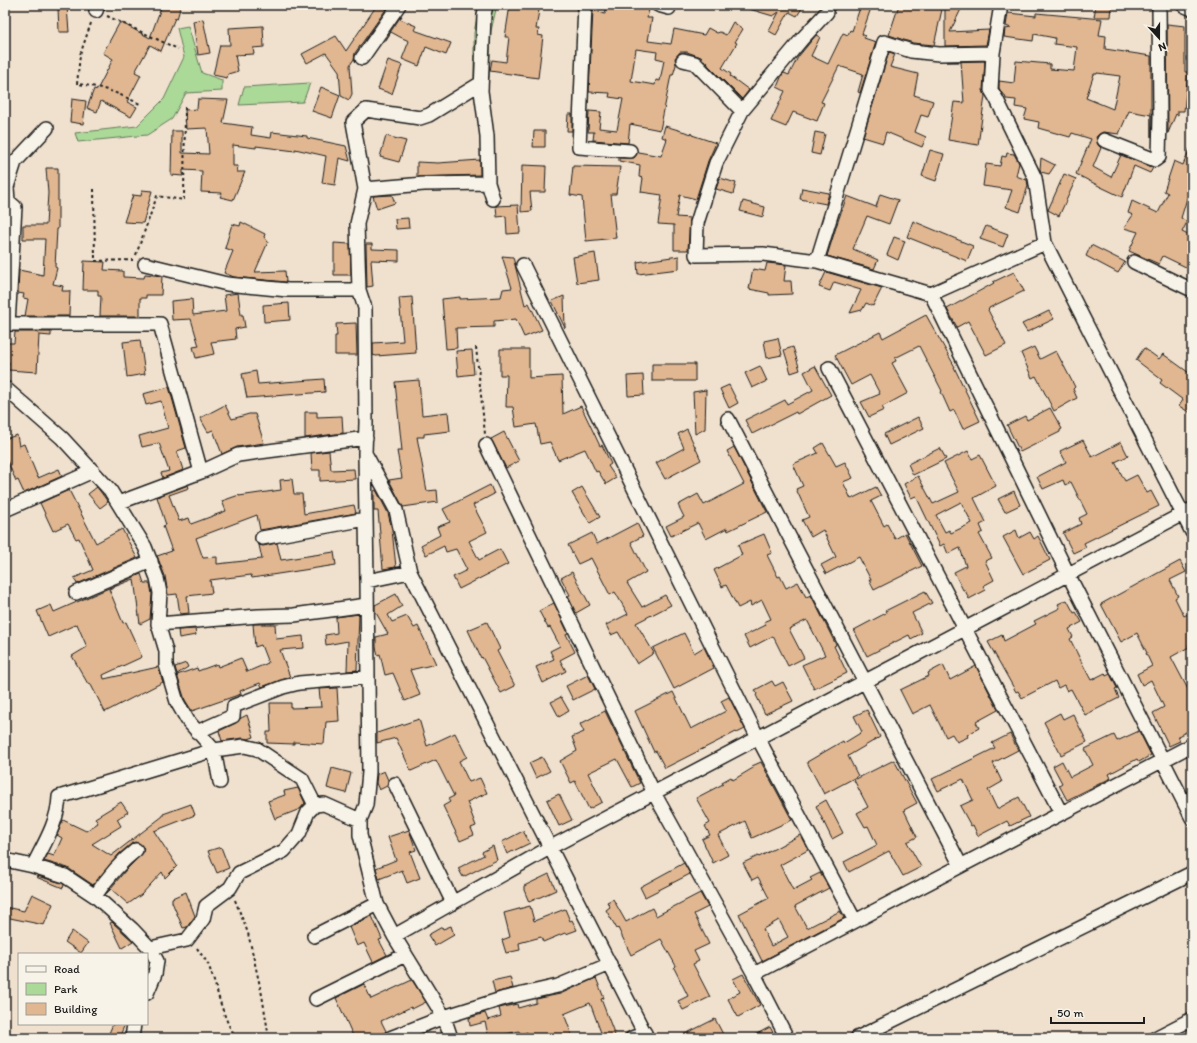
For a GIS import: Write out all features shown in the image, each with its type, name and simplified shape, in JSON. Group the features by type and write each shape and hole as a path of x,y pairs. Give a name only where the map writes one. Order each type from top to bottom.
{"street":[{"path":"362,58 399,5"},
{"path":"486,5 484,15 481,91 487,136 488,184 493,199"},
{"path":"585,5 580,148 630,151"},
{"path":"1001,5 993,52 991,90 1035,178 1045,243 1187,511 1192,532"},
{"path":"1104,140 1155,160 1159,157 1159,5"},
{"path":"1183,5 1192,9"},
{"path":"826,12 742,111 716,163 697,223 696,255 763,254 817,261 931,294 1045,243"},
{"path":"817,261 884,42 911,51 939,54 993,52"},
{"path":"682,60 695,63 742,111"},
{"path":"452,1038 444,1017 405,955 377,904 360,835 360,820 366,805 369,772 365,453 365,308 359,290 357,224 364,189 353,122 366,110 420,118 429,115 481,82"},
{"path":"47,128 15,162 7,187 8,201 15,207 8,324 160,324 201,472"},
{"path":"364,189 424,184 488,184"},
{"path":"1134,262 1192,290"},
{"path":"144,264 227,284 288,290 359,290"},
{"path":"523,265 758,738 855,921"},
{"path":"931,294 1068,574 1192,818"},
{"path":"829,368 1061,813"},
{"path":"5,388 62,438 110,490 145,547 157,578 160,593 158,624 166,651 166,665 177,702 188,721 214,750 220,782"},
{"path":"728,419 961,866"},
{"path":"118,503 201,472 238,455 366,438"},
{"path":"486,445 654,793 754,974 787,1038"},
{"path":"365,453 396,510 410,572 646,1035 632,1038"},
{"path":"5,510 93,471"},
{"path":"394,936 551,847 1187,511"},
{"path":"262,538 366,519"},
{"path":"76,593 151,561"},
{"path":"367,582 410,572"},
{"path":"158,624 258,616 294,615 367,605"},
{"path":"197,732 233,716 234,706 283,687 299,683 368,677"},
{"path":"754,974 1192,745"},
{"path":"33,866 53,824 59,804 59,797 214,750 244,746 257,749 302,779 315,804"},
{"path":"395,784 453,903"},
{"path":"150,948 186,940 203,919 206,906 230,888 239,873 284,851 299,834 308,812 315,804 324,804 360,820"},
{"path":"95,896 105,880 123,860 136,850"},
{"path":"5,860 33,866 65,876 95,896 150,948 157,962 155,974 148,991"},
{"path":"857,1038 1192,873"},
{"path":"314,936 377,904"},
{"path":"316,999 405,955"},
{"path":"390,1038 444,1017 505,998 558,986 610,964"},
{"path":"1155,1038 1192,1019"},
{"path":"132,1038 134,1025"}],"path":[{"path":"142,105 114,92 98,87 77,84 80,55 97,8 178,49"},
{"path":"94,189 95,261 134,260 158,196 184,200 185,107"},
{"path":"476,347 486,445"},
{"path":"230,888 248,933 262,995 269,1038"},
{"path":"186,940 195,946 207,963 223,1014 236,1038"}],"green space":[{"path":"479,5 497,5 491,31 489,78 474,80 474,33"},
{"path":"188,26 202,73 222,80 222,91 186,93 172,119 147,135 78,142 75,133 137,126 164,99 184,57 177,28"},
{"path":"310,83 303,102 239,105 244,87"}],"building":[{"path":"162,5 181,5 177,19 175,18 161,51 150,45 135,72 141,75 127,102 137,107 131,117 101,101 97,112 87,108 94,89 97,90 113,59 103,53 120,22 150,38"},
{"path":"377,5 389,5 355,53 354,59 350,65 352,94 349,100 341,96 339,71 326,53 307,63 302,54 336,36 346,51"},
{"path":"510,5 534,5 533,9 539,10 536,29 539,29 538,35 543,36 538,78 490,71 492,60 506,62 509,37 505,37"},
{"path":"607,5 650,5 647,18 652,18 648,41 671,44 674,29 704,35 708,28 717,33 720,32 726,35 733,22 743,29 735,42 737,43 722,68 749,90 742,99 701,57 687,52 680,52 675,58 676,65 673,75 671,75 660,130 630,124 628,143 593,140 594,132 588,132 589,111 601,112 599,128 617,130 623,99 609,97 610,93 589,92 593,10 605,14","holes":["636,49 657,52 656,58 664,60 660,81 656,80 655,85 631,81"]},
{"path":"746,5 773,5 780,9 781,8 776,5 804,5 797,16 789,12 776,35 769,31 779,12 773,16 746,8"},
{"path":"861,5 872,5 862,34 865,36 864,38 876,42 860,93 858,92 863,74 839,66 821,102 824,103 817,121 793,112 786,127 771,121 785,91 777,87 782,75 784,73 789,75 798,57 816,35 820,37 811,56 828,64 843,33 848,35 850,30 852,31"},
{"path":"899,5 943,5 934,45 913,43 889,35"},
{"path":"945,5 963,5 950,32 989,30 986,45 945,46"},
{"path":"1096,5 1112,5 1111,17 1094,17"},
{"path":"67,7 69,32 59,32 58,8"},
{"path":"1008,13 1036,16 1036,13 1102,19 1099,35 1106,36 1105,49 1151,56 1151,115 1129,111 1119,134 1103,132 1096,137 1098,145 1101,148 1093,167 1111,177 1121,155 1153,168 1150,173 1134,166 1122,197 1076,174 1091,139 1072,133 1070,137 1038,128 1039,122 1024,119 1027,109 1015,107 1016,100 1006,99 1005,95 1003,95 999,88 999,81 1014,83 1016,61 1050,64 1050,69 1074,71 1077,47 1054,44 1055,38 1034,34 1033,41 1004,37 1005,29 1011,28 1006,26","holes":["1097,73 1120,76 1113,109 1086,98 1094,74"]},
{"path":"401,16 400,19 416,26 414,30 451,43 446,55 426,47 419,66 402,59 409,41 391,32 385,40"},
{"path":"203,19 210,53 198,55 193,21"},
{"path":"1167,24 1185,26 1185,72 1188,72 1184,111 1178,111 1178,115 1176,114 1168,133"},
{"path":"263,26 264,47 253,48 254,54 235,55 238,71 228,74 227,78 213,75 220,45 230,45 229,28"},
{"path":"889,52 895,54 890,67 918,74 914,95 933,101 928,117 921,115 915,132 926,137 922,147 886,132 883,143 863,137"},
{"path":"388,60 402,65 392,94 378,89"},
{"path":"985,61 983,90 985,96 978,145 948,140 954,102 964,103 961,62 946,62"},
{"path":"321,87 340,95 332,118 312,111"},
{"path":"72,99 86,101 83,124 70,122"},
{"path":"198,99 228,100 223,123 252,127 251,135 271,138 272,132 307,136 307,138 346,146 350,161 339,158 335,185 322,183 326,156 295,149 295,151 256,146 256,148 233,145 233,166 238,166 237,172 245,172 233,200 220,197 222,193 201,192 202,171 183,170 183,176 171,175 172,131 182,131 182,153 209,154 207,128 186,129 185,110 197,109"},
{"path":"568,114 572,114 572,131 567,131"},
{"path":"665,126 716,143 708,161 696,199 680,195 676,217 690,218 688,250 674,250 674,225 658,224 662,195 641,192 643,178 639,177 640,165 619,161 619,158 634,158 638,152 661,156 667,139 662,137"},
{"path":"534,131 545,131 545,147 533,147"},
{"path":"815,132 825,134 820,155 811,153"},
{"path":"386,136 406,141 399,162 380,157"},
{"path":"1192,144 1192,182 1181,218 1187,222 1182,232 1192,237 1192,270 1163,256 1159,264 1129,251 1138,232 1124,228 1133,215 1128,213 1132,201 1158,213 1168,193 1164,191 1174,161 1183,165"},
{"path":"930,150 944,154 936,181 922,176"},
{"path":"1007,153 1014,154 1019,163 1016,176 1027,180 1028,186 1020,212 1006,207 1012,190 983,186 986,164 1000,166 1002,156 1006,157"},
{"path":"1041,158 1055,165 1049,174 1041,172"},
{"path":"480,160 480,175 417,177 417,162 438,163"},
{"path":"522,165 546,166 545,192 530,192 532,211 521,212"},
{"path":"573,166 620,167 616,194 611,194 616,238 586,241 582,197 570,195"},
{"path":"46,168 58,168 58,229 55,267 57,268 53,284 63,286 62,291 70,291 69,316 25,316 28,299 23,298 24,294 18,293 19,270 43,275 45,239 23,239 23,225 46,225 48,193"},
{"path":"1064,174 1076,179 1059,216 1048,210"},
{"path":"720,178 736,183 733,194 716,189"},
{"path":"802,188 829,193 826,204 800,199"},
{"path":"142,190 152,191 143,223 124,222 133,195 141,196"},
{"path":"880,194 898,200 889,224 867,216 853,249 878,260 874,269 827,256 847,196 876,207"},
{"path":"392,195 395,203 377,209 373,196"},
{"path":"743,201 765,207 763,217 740,211"},
{"path":"518,205 520,233 507,234 506,216 497,217 496,206"},
{"path":"408,218 409,228 396,229 395,219"},
{"path":"913,221 973,246 967,261 907,237"},
{"path":"241,222 265,234 264,237 268,242 255,272 285,271 286,282 234,277 224,273 233,251 225,248 232,224 240,226"},
{"path":"986,226 1008,234 1003,247 980,239"},
{"path":"894,237 905,241 898,260 887,255"},
{"path":"334,243 350,244 351,275 334,275"},
{"path":"366,244 372,244 372,249 399,250 399,261 371,260 373,286 367,287"},
{"path":"1091,245 1125,262 1118,273 1086,256"},
{"path":"595,253 599,280 577,283 573,257"},
{"path":"502,256 513,257 525,305 529,303 542,330 524,337 516,319 494,321 494,327 456,328 457,348 446,349 442,299 460,297 460,299 501,297 503,289 512,288"},
{"path":"679,256 679,269 638,274 637,262"},
{"path":"84,261 105,262 104,270 123,271 123,277 144,278 145,274 162,276 161,295 146,295 146,298 140,298 140,316 100,316 101,296 98,296 98,290 83,290"},
{"path":"767,263 786,265 784,281 791,281 792,294 769,295 769,293 749,289 753,269 765,271"},
{"path":"826,272 882,288 873,306 866,303 862,310 850,313 861,290 834,282 830,291 819,287"},
{"path":"1014,272 1024,291 989,308 988,310 1006,345 986,355 968,321 957,327 947,309 994,283 993,282"},
{"path":"238,293 241,315 243,315 245,327 235,329 236,339 211,342 214,354 196,358 193,347 199,346 191,319 172,320 171,301 192,299 193,315 226,311 224,295"},
{"path":"564,296 565,328 552,301"},
{"path":"412,297 416,353 373,355 373,343 403,341 399,298"},
{"path":"289,303 290,320 264,322 263,305"},
{"path":"1049,311 1054,319 1027,332 1022,324"},
{"path":"926,315 955,367 980,421 963,429 954,410 950,412 941,392 942,391 919,346 895,358 896,361 892,363 908,393 882,407 884,410 869,417 861,402 880,394 870,375 851,385 835,355 880,332 883,338"},
{"path":"356,323 357,355 335,355 335,336 337,336 336,324"},
{"path":"15,332 51,332 51,336 39,335 37,372 8,370 9,362 5,361 5,343 14,343"},
{"path":"778,338 782,355 767,358 764,341"},
{"path":"140,340 145,374 127,377 123,342"},
{"path":"793,347 800,370 791,373 784,350"},
{"path":"1034,347 1040,359 1056,351 1075,387 1073,389 1077,398 1054,411 1036,376 1032,378 1021,353"},
{"path":"1144,348 1159,359 1163,354 1192,375 1192,414 1179,406 1183,400 1160,383 1162,380 1136,360"},
{"path":"500,349 529,349 529,378 562,376 563,414 581,406 600,446 602,445 611,464 608,466 616,478 606,484 598,471 596,472 585,449 558,460 550,442 540,444 536,424 516,427 513,407 506,407 507,375 500,375"},
{"path":"472,350 474,374 458,376 456,351"},
{"path":"652,364 695,364 695,381 652,381"},
{"path":"760,366 767,381 752,388 745,373"},
{"path":"815,366 831,395 797,414 796,412 752,434 745,420 785,400 787,404 813,390 804,372"},
{"path":"256,371 258,384 324,379 325,392 247,398 242,374"},
{"path":"643,375 644,395 628,396 627,376"},
{"path":"419,380 422,415 448,412 450,431 424,434 424,437 417,437 427,491 437,490 438,502 403,507 389,480 402,478 397,451 402,451 395,382"},
{"path":"729,385 738,403 729,408 720,389"},
{"path":"169,387 186,448 177,451 183,470 163,478 161,473 169,471 159,443 142,447 139,436 168,428 161,401 146,405 143,394"},
{"path":"706,390 705,429 695,434 693,392"},
{"path":"225,405 232,419 249,414 255,414 264,443 237,447 222,454 213,430 208,432 200,418"},
{"path":"1050,408 1062,429 1060,432 1020,452 1007,425 1025,416 1027,420"},
{"path":"305,412 317,412 317,417 342,416 343,433 305,438"},
{"path":"918,417 924,428 889,445 884,434"},
{"path":"687,429 701,460 665,479 656,463 684,448 678,434"},
{"path":"504,432 519,461 506,468 491,439"},
{"path":"17,435 19,446 24,444 38,478 59,469 62,476 24,493 18,480 16,481 5,456 5,439"},
{"path":"1083,440 1092,457 1121,442 1128,456 1115,462 1125,481 1137,475 1147,493 1151,491 1159,506 1084,543 1086,547 1073,553 1063,533 1081,524 1079,518 1087,514 1071,482 1065,485 1063,480 1043,489 1037,477 1066,462 1060,451"},
{"path":"823,443 836,466 845,462 853,478 843,482 851,499 876,487 881,496 871,501 884,526 887,524 895,539 905,533 922,566 874,590 869,580 871,580 859,557 826,574 821,565 836,557 823,530 811,537 802,520 809,517 796,489 803,486 793,464 818,453 815,448"},
{"path":"734,447 767,512 728,531 727,528 706,539 698,523 671,536 666,526 684,517 678,505 698,494 704,505 744,484 727,451"},
{"path":"940,448 946,459 913,475 908,464"},
{"path":"329,451 331,470 354,469 355,479 320,481 320,470 312,470 311,453"},
{"path":"968,451 972,459 980,455 996,486 974,498 986,522 980,525 983,532 979,534 992,558 985,561 994,580 983,586 986,590 969,599 954,572 966,566 960,548 948,554 944,544 940,546 916,496 911,498 904,484 918,476 933,504 959,492 944,463","holes":["961,502 972,523 951,533 949,530 945,532 936,515"]},
{"path":"292,479 294,494 302,494 304,514 354,505 356,513 260,530 257,515 196,538 203,558 217,557 217,564 262,559 259,545 263,546 277,543 281,560 334,552 336,565 252,578 251,575 210,580 212,593 187,596 189,613 180,614 177,594 168,595 165,576 157,556 172,551 163,526 166,525 157,497 188,485 189,488 169,495 179,521 189,518 191,524 226,511 222,501 239,495 281,490 280,480"},
{"path":"490,485 494,494 473,505 487,532 469,541 479,560 500,549 508,564 459,589 453,577 467,570 456,549 446,552 444,546 426,555 421,545 440,535 437,527 450,522 443,509"},
{"path":"97,487 108,502 100,508 88,494"},
{"path":"582,487 600,517 590,523 572,493"},
{"path":"69,490 96,543 122,529 137,558 77,584 74,578 93,570 79,538 76,539 68,524 53,531 40,503"},
{"path":"376,490 388,513 392,530 396,567 383,569 378,511 374,511 374,491"},
{"path":"1014,491 1020,505 1005,512 998,499"},
{"path":"637,523 643,536 631,542 646,572 627,583 642,607 665,595 671,605 636,623 654,653 637,664 618,632 611,635 606,625 628,614 615,592 610,595 591,558 578,564 568,545 592,533 597,544"},
{"path":"1016,530 1019,538 1030,532 1034,539 1038,536 1050,560 1023,574 1003,537"},
{"path":"764,534 772,553 767,555 778,577 780,576 786,588 798,582 806,597 811,595 836,645 834,646 847,673 814,689 802,665 825,655 807,620 789,629 804,658 788,666 773,636 750,648 744,636 766,625 764,622 771,619 762,600 751,606 750,602 738,608 726,585 722,587 714,570 742,555 738,545"},
{"path":"1180,561 1186,572 1170,580 1178,596 1175,598 1184,616 1192,612 1192,643 1188,645 1189,647 1171,657 1192,697 1192,729 1178,736 1180,741 1169,746 1153,713 1164,707 1151,680 1142,685 1137,674 1152,666 1147,653 1137,633 1121,642 1101,604"},
{"path":"572,572 590,605 576,613 568,596 570,595 561,578"},
{"path":"141,574 144,583 150,583 152,594 150,619 140,624 134,579 109,589 123,623 126,622 142,657 103,675 104,679 158,667 163,682 105,712 90,683 88,684 72,656 87,647 77,624 48,637 37,611 51,605 54,612"},
{"path":"925,591 932,603 912,613 922,633 911,639 909,635 867,656 854,630 886,613 885,611"},
{"path":"396,594 402,606 388,615 392,622 407,616 414,628 418,626 436,664 410,670 420,695 405,701 393,673 385,675 380,654 378,655 376,647 376,637 388,634 375,611 375,605"},
{"path":"1067,600 1074,613 1076,612 1082,622 1069,629 1073,637 1070,639 1091,680 1105,673 1106,676 1110,674 1117,688 1115,689 1119,698 1085,715 1071,689 1067,691 1064,685 1058,688 1055,681 1022,698 1018,691 1016,692 988,642 1002,635 1004,641 1036,624 1034,621 1060,608 1058,604"},
{"path":"554,603 575,652 560,660 566,671 543,683 536,667 554,659 550,651 560,646 550,627 548,628 539,611"},
{"path":"359,614 357,670 347,671 348,641 326,645 325,635 337,633 336,617"},
{"path":"487,622 500,649 497,651 515,686 501,693 482,657 481,658 468,630"},
{"path":"253,624 275,624 276,639 303,636 304,648 280,650 290,677 262,687 260,683 240,691 241,694 192,711 185,700 177,675 197,668 198,671 217,664 218,667 241,658 247,672 268,663 261,645 255,647"},
{"path":"195,629 196,635 179,638 178,630"},
{"path":"684,633 694,653 704,647 714,668 674,689 653,648"},
{"path":"186,663 188,667 177,674 175,667"},
{"path":"943,665 950,680 976,666 998,710 976,722 979,728 967,735 968,737 957,742 952,734 946,737 930,705 912,714 900,690 929,676 928,673"},
{"path":"588,675 595,689 573,700 566,686"},
{"path":"772,681 775,686 783,682 793,701 765,714 755,690"},
{"path":"337,688 339,721 326,722 324,744 294,742 294,744 267,743 267,732 271,732 270,703 291,703 291,708 321,707 319,689"},
{"path":"673,692 691,729 726,711 721,701 729,697 745,729 737,733 736,732 665,768 656,751 654,752 635,711"},
{"path":"561,697 569,711 559,717 551,702"},
{"path":"867,710 880,737 848,756 858,776 824,794 807,762 862,732 854,716"},
{"path":"605,711 640,783 632,787 617,759 588,773 602,802 589,809 575,781 571,783 560,761 577,751 572,737 584,732 580,724"},
{"path":"1060,713 1063,719 1073,714 1087,742 1061,755 1044,722"},
{"path":"247,715 254,737 248,739 243,738 222,741 219,731 236,723"},
{"path":"419,719 427,746 455,733 467,757 459,761 469,782 480,778 487,793 467,802 476,826 471,828 474,835 460,841 443,806 450,802 448,799 454,796 436,760 411,771 396,738 377,743 377,733"},
{"path":"1139,731 1151,755 1139,762 1137,759 1109,774 1111,778 1067,800 1059,785 1062,783 1053,766 1062,761 1070,777 1093,765 1085,749 1114,735 1117,741"},
{"path":"1010,734 1018,750 993,763 1002,782 988,790 997,809 1019,797 1029,817 1010,826 1007,821 978,836 973,825 971,826 960,806 973,800 963,779 938,791 932,779 995,748 992,743"},
{"path":"542,757 550,771 536,778 529,763"},
{"path":"894,760 917,803 904,810 917,837 907,842 921,867 903,876 889,851 849,872 844,862 877,845 868,826 865,827 857,813 868,807 854,780"},
{"path":"761,762 792,820 752,838 745,821 718,835 728,855 713,863 702,839 710,835 705,826 710,823 696,798 723,784 722,782 731,777 733,780 753,768 752,766"},
{"path":"332,768 351,773 346,793 327,788"},
{"path":"384,771 388,780 387,786 379,790 376,783 377,774"},
{"path":"298,788 305,803 300,809 275,819 268,801 285,795 284,791"},
{"path":"559,794 572,820 559,826 547,800"},
{"path":"826,800 843,833 832,839 816,806"},
{"path":"121,802 128,812 117,819 121,826 92,844 111,856 163,816 163,814 191,804 195,815 154,831 177,866 165,878 162,872 141,895 128,904 111,889 106,894 125,871 143,853 144,848 139,843 135,842 131,844 119,854 93,885 68,868 44,861 48,854 54,856 62,838 57,835 63,820 86,831 98,823 95,818"},
{"path":"409,830 416,850 410,852 420,878 407,883 402,870 379,879 376,868 396,860 388,837"},
{"path":"523,831 530,843 507,854 502,842"},
{"path":"800,835 808,850 780,865 793,890 812,880 810,878 820,873 829,888 795,906 807,928 840,911 844,918 762,961 739,914 769,898 758,877 752,880 743,863 758,856 759,857","holes":["779,920 788,937 771,946 763,929"]},
{"path":"493,846 497,860 463,877 458,868 484,855 482,852"},
{"path":"221,847 229,868 217,873 208,851"},
{"path":"684,863 690,874 645,897 640,887"},
{"path":"549,874 556,890 529,902 524,886"},
{"path":"36,877 62,883 64,885 63,888"},
{"path":"186,892 195,916 187,927 183,928 172,902 172,898"},
{"path":"700,893 708,907 694,914 709,944 694,951 699,961 693,964 710,997 683,1010 678,1001 688,996 674,968 676,966 661,939 631,955 618,928 617,929 606,910 610,907 607,902 613,899 626,922 652,908 656,916"},
{"path":"32,894 53,904 44,925 5,917 5,907 24,911"},
{"path":"530,906 534,921 565,909 570,921 572,920 577,930 543,942 541,937 519,943 520,950 506,953 502,940 510,937 504,913"},
{"path":"372,916 382,939 379,940 387,955 373,962 364,943 357,946 349,927"},
{"path":"112,922 133,941 122,948 110,923"},
{"path":"451,926 454,935 435,946 428,935 442,927 443,929"},
{"path":"72,931 88,943 81,953 65,942"},
{"path":"743,974 760,1005 738,1017 728,999 740,992 733,979"},
{"path":"510,977 513,988 495,993 492,981"},
{"path":"596,978 604,998 601,999 616,1038 603,1038 590,1003 564,1014 573,1038 557,1038 556,1034 546,1038 529,1038 527,1032 521,1035 519,1031 489,1038 485,1022 470,1026 469,1018 485,1013 488,1020 501,1016 499,1008 517,1004 518,1008 536,1003 536,999 560,994"},
{"path":"412,980 426,1002 412,1009 411,1007 381,1021 386,1031 374,1038 354,1038 336,998 364,984 371,999"},
{"path":"715,1019 725,1038 677,1038"},
{"path":"113,1025 125,1025 119,1038 107,1038"},
{"path":"770,1027 776,1038 749,1038"}]}
